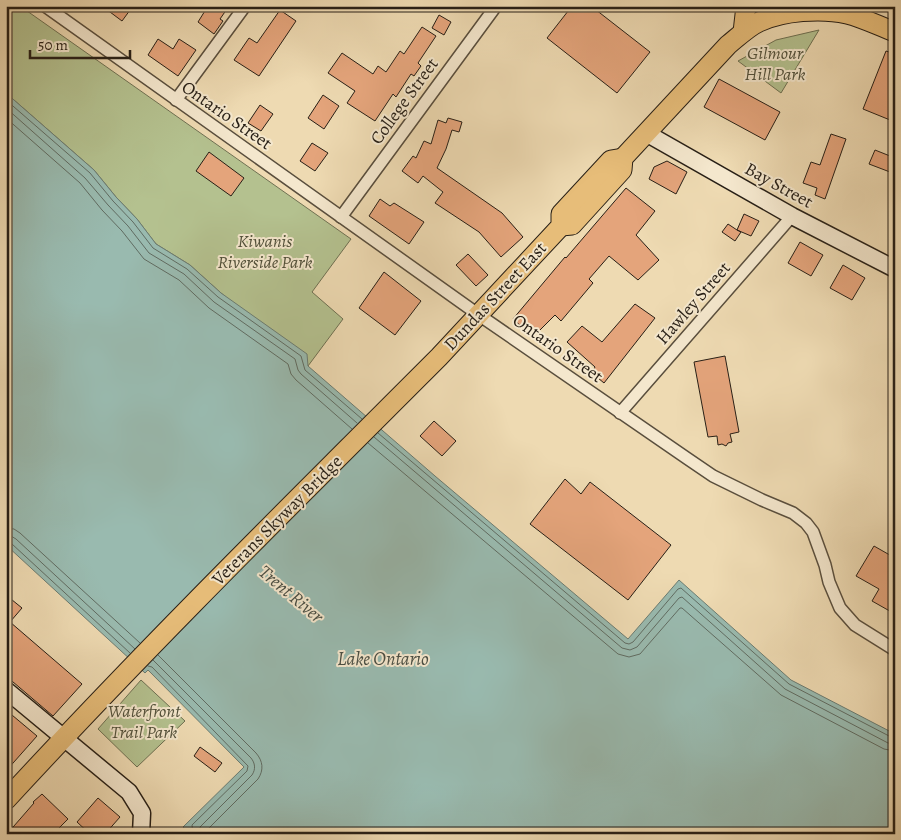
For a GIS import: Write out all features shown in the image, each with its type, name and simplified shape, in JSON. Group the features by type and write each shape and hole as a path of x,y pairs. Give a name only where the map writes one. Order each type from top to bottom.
{"main road":[{"path":"743,32 746,6"},
{"name":"Dundas Street East","path":"430,366 561,226 572,225 622,170 623,158 728,45 743,32 781,10 847,14 895,32"},
{"name":"Veterans Skyway Bridge","path":"6,800 182,615 430,366"}],"street":[{"name":"Ontario Street","path":"45,6 620,413 713,476 793,513 806,523 813,532 829,582 840,608 855,625 895,650"},
{"path":"176,100 245,6"},
{"name":"College Street","path":"341,217 496,6"},
{"name":"Bay Street","path":"646,133 792,216 895,269"},
{"name":"Hawley Street","path":"620,413 792,216"},
{"path":"6,690 129,792 142,813 141,834"}],"green space":[{"name":"Kiwanis Riverside Park","path":"6,6 20,6 351,239 312,292 343,319 308,366 190,265 156,244 94,170 6,93"},
{"name":"Gilmour Hill Park","path":"819,30 781,93 738,61 776,40"},
{"name":"Waterfront Trail Park","path":"141,680 185,721 137,767 98,729"}],"water":[{"name":"Lake Ontario","path":"6,93 94,170 156,244 190,265 221,293 307,354 308,366 628,639 679,580 791,680 895,734 895,834 190,834 183,827 244,767 148,670 145,673 6,545"}],"building":[{"path":"102,6 133,6 122,21"},
{"path":"208,6 229,6 220,19 223,21 214,34 198,22"},
{"path":"572,6 591,6 650,52 617,93 547,38"},
{"path":"280,10 296,21 259,76 234,60 249,38 257,43"},
{"path":"439,15 451,22 444,35 432,28"},
{"path":"422,27 436,36 418,63 421,66 414,76 411,74 396,97 393,94 375,121 347,103 355,91 328,73 342,53 373,74 378,66 386,72 400,51 404,54"},
{"path":"158,39 173,49 179,39 196,50 178,76 148,55"},
{"path":"886,51 895,54 895,122 863,109"},
{"path":"719,79 780,112 765,140 704,107"},
{"path":"323,95 339,106 324,129 308,118"},
{"path":"260,105 273,114 261,131 248,123"},
{"path":"448,118 462,122 459,132 452,130 437,168 502,213 523,237 501,257 479,232 435,203 443,192 423,176 418,183 402,171 413,156 416,158 424,141 431,144 438,120 446,123"},
{"path":"831,134 846,139 825,199 815,195 817,188 803,183 811,162 820,165"},
{"path":"312,143 328,153 315,171 300,161"},
{"path":"875,150 895,158 890,172 869,164"},
{"path":"209,152 244,178 231,196 196,171"},
{"path":"667,161 687,172 676,194 649,179 654,167"},
{"path":"626,188 655,211 636,235 659,260 638,280 609,256 589,279 593,283 561,321 555,315 533,337 513,319"},
{"path":"380,199 390,206 394,203 424,222 409,244 369,216"},
{"path":"744,214 759,221 751,236 737,230"},
{"path":"728,224 741,232 735,241 722,232"},
{"path":"800,242 823,255 811,276 788,263"},
{"path":"468,254 488,275 476,286 456,265"},
{"path":"843,265 865,278 852,300 830,288"},
{"path":"384,272 421,301 395,335 359,308"},
{"path":"635,304 655,318 604,383 592,373 595,367 567,342 582,326 602,342"},
{"path":"725,356 739,432 730,434 732,442 726,446 718,445 717,436 708,437 694,362"},
{"path":"434,421 456,441 442,456 420,436"},
{"path":"565,479 581,494 590,482 671,545 628,600 530,524"},
{"path":"874,546 895,558 895,614 872,601 879,589 856,576"},
{"path":"6,595 22,608 10,622 82,684 53,716 6,676"},
{"path":"6,710 37,736 6,771"},
{"path":"200,747 222,763 215,772 194,756"},
{"path":"42,794 68,819 53,834 7,834 33,802"},
{"path":"98,798 120,817 105,834 90,834 77,822"}],"water label":[{"name":"Trent River","path":"291,594"}]}
